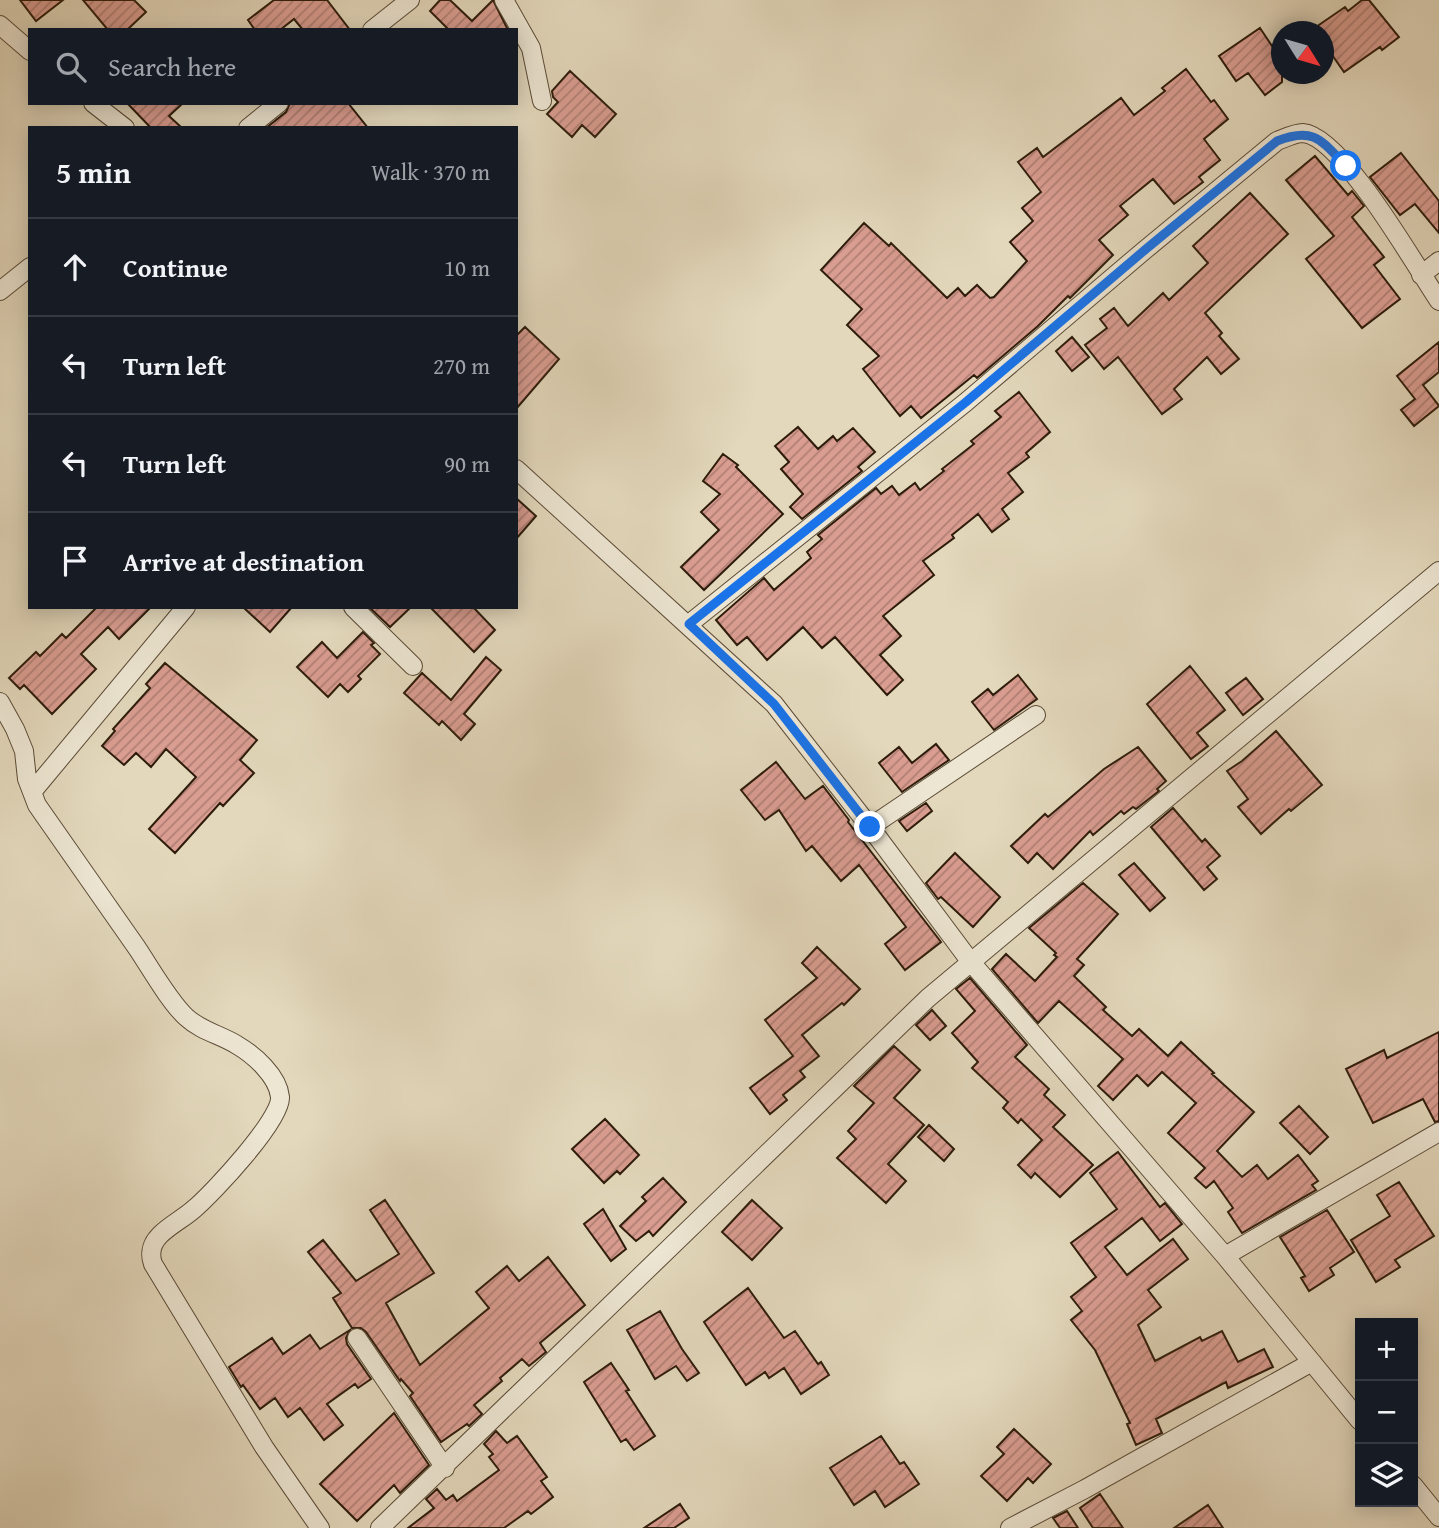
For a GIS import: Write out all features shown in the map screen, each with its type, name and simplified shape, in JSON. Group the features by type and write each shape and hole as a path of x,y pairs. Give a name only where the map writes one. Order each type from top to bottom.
{"street":[{"path":"375,28 410,0"},
{"path":"504,0 531,48 542,102"},
{"path":"0,25 28,49"},
{"path":"96,105 122,126"},
{"path":"250,126 277,105"},
{"path":"689,624 966,402 1277,141 1303,133 1321,140 1374,200 1439,301"},
{"path":"1421,275 1439,261"},
{"path":"0,291 28,269"},
{"path":"518,471 774,704 970,961 1224,1256 1355,1415"},
{"path":"380,1528 928,998 1439,571"},
{"path":"32,792 184,609"},
{"path":"355,609 413,666"},
{"path":"0,702 24,751 27,779 37,805 186,1016 202,1029 240,1046 275,1082 280,1098 278,1109 265,1128 237,1165 195,1209 160,1235 150,1255 264,1447 320,1528"},
{"path":"870,827 1036,715"},
{"path":"1224,1256 1439,1132"},
{"path":"357,1338 445,1468"},
{"path":"1010,1528 1311,1362"},
{"path":"1418,1491 1439,1517"}],"building":[{"path":"20,0 63,0 36,21"},
{"path":"83,0 134,0 146,12 129,28 106,28"},
{"path":"274,0 327,0 348,28 301,28 294,19 283,28 254,28 248,20"},
{"path":"440,0 450,0 472,21 493,0 507,28 447,28 430,11"},
{"path":"1362,0 1369,0 1399,37 1344,72 1334,58 1334,21 1325,21 1345,7 1348,11"},
{"path":"1260,28 1271,44 1271,84 1279,84 1265,95 1248,73 1236,81 1219,56"},
{"path":"1186,69 1228,119 1204,139 1220,160 1199,177 1203,182 1174,204 1153,179 1120,206 1128,215 1099,240 1113,255 1070,298 1068,296 1038,326 977,378 974,375 921,418 911,406 900,416 863,369 879,356 847,325 862,309 821,270 864,223 889,246 891,243 947,298 958,288 965,296 977,285 990,298 994,297 1027,261 1010,242 1033,221 1022,208 1041,192 1018,162 1037,148 1043,157 1121,98 1134,115 1165,91 1162,88"},
{"path":"570,71 616,114 595,137 582,125 572,137 547,114 558,102 552,91"},
{"path":"129,105 181,105 169,116 180,126 149,126"},
{"path":"289,105 350,105 366,126 268,126 286,112"},
{"path":"1401,153 1439,201 1439,233 1415,204 1400,215 1370,177"},
{"path":"1315,156 1348,195 1352,191 1364,206 1352,217 1384,257 1374,265 1400,299 1362,328 1306,259 1334,236 1286,180"},
{"path":"1250,193 1288,234 1205,313 1222,333 1219,336 1239,359 1221,374 1207,357 1174,389 1182,399 1162,414 1118,357 1104,369 1085,345 1107,328 1100,319 1114,308 1128,326 1163,293 1169,300 1208,263 1193,246"},
{"path":"525,327 559,359 518,407 518,334"},
{"path":"1072,337 1089,357 1072,371 1056,351"},
{"path":"1439,342 1439,372 1423,385 1439,406 1414,426 1401,410 1415,399 1397,376"},
{"path":"1019,392 1050,432 1026,453 1029,457 1008,473 1023,492 1002,509 1009,519 992,532 978,514 952,535 954,538 923,561 934,575 883,616 901,636 880,655 903,680 887,695 835,637 822,648 803,627 767,660 747,637 737,645 716,620 764,578 774,590 811,558 807,552 822,539 818,535 876,488 881,494 892,486 899,495 915,483 920,490 974,444 971,441 1001,417 995,411"},
{"path":"798,427 818,449 833,436 837,441 853,428 875,452 858,467 862,471 802,519 790,507 803,494 781,469 789,462 775,446"},
{"path":"723,454 738,465 736,467 783,514 704,590 681,567 719,530 701,512 720,494 703,481"},
{"path":"518,500 536,516 518,537"},
{"path":"95,609 149,609 119,639 108,627 81,654 96,669 52,714 24,685 20,689 9,678 36,652 40,656 62,634 66,638"},
{"path":"245,609 290,609 270,632"},
{"path":"371,609 409,609 390,627"},
{"path":"432,609 475,609 495,630 474,652"},
{"path":"363,632 380,654 358,676 361,679 348,692 340,684 328,697 297,667 322,642 337,658"},
{"path":"486,657 501,670 464,714 475,724 461,740 442,721 439,725 404,693 422,673 451,700"},
{"path":"165,663 257,740 240,760 254,773 223,806 220,803 175,853 149,829 196,777 166,749 151,767 136,753 124,765 102,746 115,731 113,729 150,688 146,684"},
{"path":"1190,666 1225,710 1197,733 1208,746 1191,759 1147,704"},
{"path":"1018,675 1037,699 994,730 972,702 988,689 993,695"},
{"path":"1246,678 1263,699 1243,715 1226,693"},
{"path":"1276,731 1322,785 1261,834 1238,807 1248,799 1227,771"},
{"path":"936,744 949,760 902,792 879,763 899,747 912,763"},
{"path":"1138,747 1166,781 1157,789 1159,791 1136,809 1133,807 1124,814 1121,811 1093,835 1090,831 1053,869 1037,853 1028,863 1011,846 1045,814 1048,817 1104,769"},
{"path":"776,762 805,799 823,786 941,942 905,970 885,944 906,927 859,865 841,881 812,846 806,851 779,810 765,820 741,790"},
{"path":"926,803 932,811 907,831 899,821"},
{"path":"1173,808 1202,842 1205,839 1220,856 1207,867 1217,879 1204,890 1151,827"},
{"path":"955,853 1000,897 973,927 941,897 938,899 926,883"},
{"path":"1134,863 1165,898 1150,911 1119,875"},
{"path":"1083,883 1118,914 1077,959 1084,965 1074,976 1106,1007 1103,1010 1132,1036 1139,1029 1168,1056 1181,1042 1254,1112 1217,1151 1242,1177 1257,1165 1268,1179 1298,1155 1318,1181 1312,1185 1316,1190 1242,1233 1228,1212 1233,1208 1214,1181 1206,1188 1195,1178 1205,1168 1168,1133 1196,1103 1162,1072 1148,1086 1137,1075 1113,1100 1098,1086 1123,1059 1059,1001 1038,1023 992,969 1006,954 1035,981 1057,957 1029,928"},
{"path":"817,947 860,989 844,1005 842,1003 802,1035 819,1056 800,1071 805,1077 783,1095 787,1100 770,1114 750,1088 793,1056 765,1020 817,978 802,963"},
{"path":"970,978 1027,1045 1015,1057 1049,1089 1044,1095 1065,1115 1053,1127 1093,1165 1060,1197 1035,1173 1031,1178 1018,1165 1042,1140 1021,1119 1018,1123 1003,1108 1008,1102 972,1068 978,1062 952,1033 975,1011 956,989"},
{"path":"932,1010 946,1026 930,1040 916,1025"},
{"path":"1439,1032 1439,1121 1435,1122 1423,1099 1373,1123 1346,1069 1384,1050 1387,1058"},
{"path":"894,1046 920,1070 894,1098 924,1125 888,1164 906,1181 886,1203 837,1158 856,1139 848,1131 874,1103 854,1086"},
{"path":"1299,1106 1328,1137 1310,1154 1280,1123"},
{"path":"605,1119 639,1155 620,1174 617,1171 604,1183 572,1149"},
{"path":"929,1125 954,1149 944,1161 918,1137"},
{"path":"1118,1152 1160,1207 1165,1203 1182,1224 1160,1241 1142,1218 1105,1247 1127,1275 1173,1239 1188,1259 1148,1290 1161,1307 1138,1325 1155,1361 1200,1337 1202,1341 1222,1331 1238,1362 1264,1349 1273,1367 1228,1388 1226,1382 1156,1419 1162,1433 1136,1445 1127,1424 1130,1423 1095,1350 1071,1320 1082,1311 1071,1297 1096,1277 1071,1243 1117,1209 1090,1173"},
{"path":"663,1178 686,1202 653,1236 649,1231 636,1241 620,1226 646,1201 642,1197"},
{"path":"1399,1182 1434,1236 1395,1260 1400,1267 1376,1282 1351,1240 1390,1216 1377,1195"},
{"path":"385,1200 434,1273 386,1303 420,1365 489,1308 476,1292 507,1266 519,1281 548,1257 585,1305 540,1343 546,1352 529,1366 522,1359 474,1405 482,1414 469,1426 467,1424 441,1442 410,1396 413,1393 401,1379 400,1381 366,1332 361,1328 352,1328 333,1298 341,1293 308,1252 323,1240 356,1281 399,1254 370,1210"},
{"path":"752,1200 782,1228 752,1260 722,1232"},
{"path":"603,1209 626,1249 611,1261 584,1224"},
{"path":"1327,1210 1354,1252 1330,1268 1334,1275 1309,1291 1301,1278 1305,1276 1280,1237"},
{"path":"748,1288 784,1338 795,1331 829,1375 801,1394 784,1368 769,1378 765,1372 746,1385 704,1322"},
{"path":"660,1311 699,1373 687,1381 676,1366 655,1379 627,1330"},
{"path":"350,1330 346,1338 347,1344 371,1379 358,1388 355,1384 327,1404 343,1425 324,1440 300,1408 288,1417 275,1398 260,1409 243,1385 241,1387 229,1367 272,1338 283,1354 310,1335 320,1349"},
{"path":"611,1363 655,1436 634,1450 626,1439 621,1442 584,1382"},
{"path":"394,1413 429,1465 400,1493 394,1485 357,1521 320,1484"},
{"path":"1014,1429 1051,1464 1033,1483 1028,1478 1007,1501 981,1476 1004,1454 997,1447"},
{"path":"496,1431 507,1443 517,1436 547,1477 541,1481 553,1497 531,1514 528,1511 504,1528 408,1528 434,1508 426,1499 437,1489 446,1500 453,1495 457,1501 499,1470 489,1457 493,1454 484,1444"},
{"path":"881,1436 900,1464 904,1462 919,1484 885,1507 875,1491 854,1505 830,1468"},
{"path":"1100,1494 1123,1528 1093,1528 1080,1508"},
{"path":"680,1504 689,1518 674,1528 644,1528"},
{"path":"1208,1505 1223,1528 1174,1528"},
{"path":"1067,1511 1078,1528 1060,1528 1053,1518"}],"route":[{"path":"870,827 774,704 689,624 966,402 1277,141 1303,133 1321,140 1346,166"}]}
